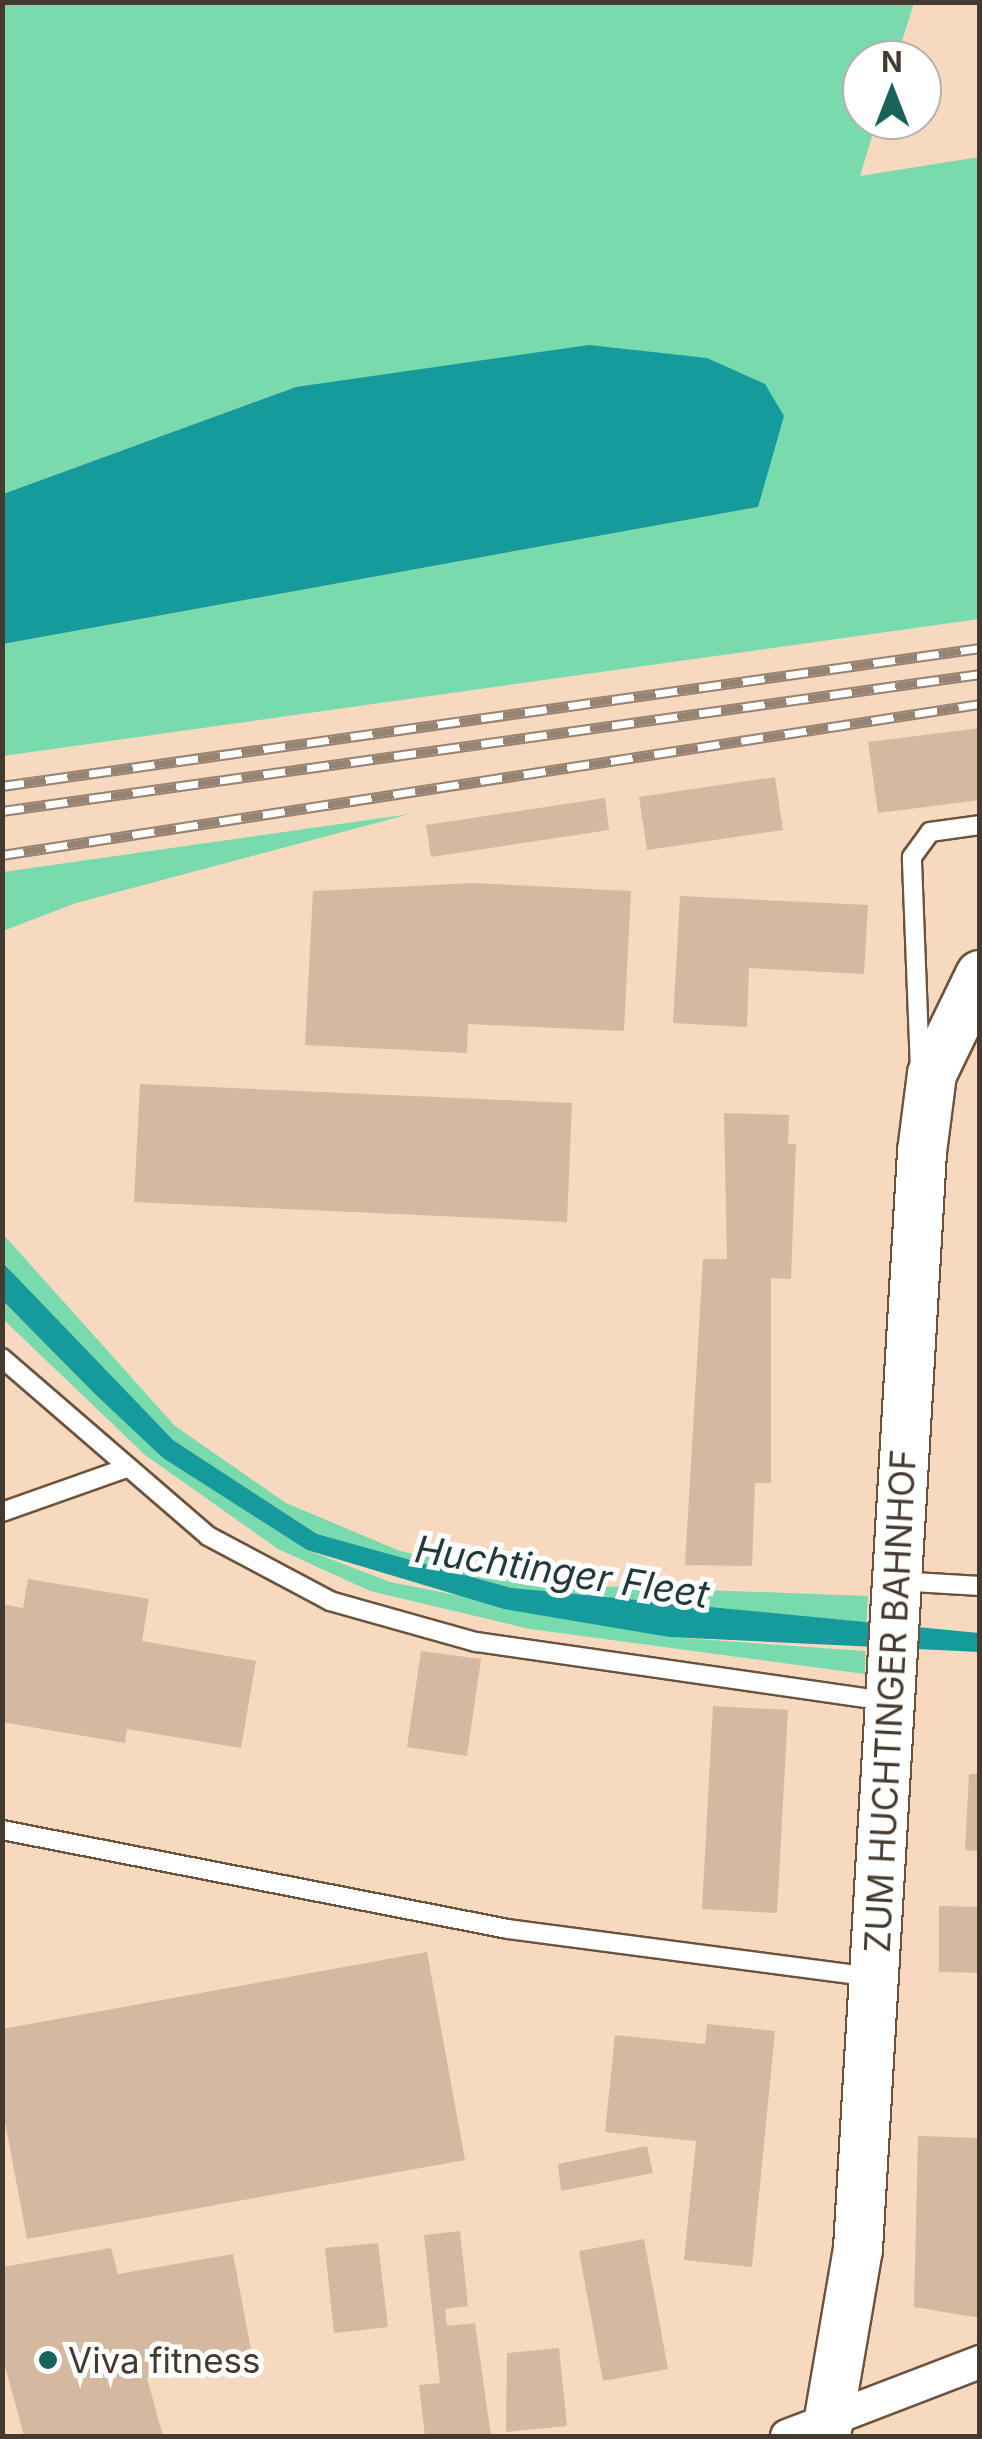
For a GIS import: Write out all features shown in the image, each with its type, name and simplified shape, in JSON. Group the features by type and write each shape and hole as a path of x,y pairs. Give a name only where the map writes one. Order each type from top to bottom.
{"street":[{"name":"ZUM HUCHTINGER BAHNHOF","path":"813,2431 858,2249 922,1152 932,1074 980,975"},
{"path":"813,2431 980,2362"}],"lane":[{"path":"922,1152 912,856 930,832 980,825"},
{"path":"2,1358 208,1536 330,1601 476,1642 893,1642 980,1586"},
{"path":"2,1512 126,1468"},
{"path":"2,1830 508,1929 875,1977"}],"green space":[{"path":"2,3 914,3 902,40 842,40 842,140 871,140 860,176 979,157 979,619 3,756 3,644 758,507 397,378 296,387 3,494"},
{"path":"410,814 76,903 3,931 3,872"},
{"path":"2,1233 175,1426 286,1503 400,1551 569,1585 868,1596 866,1626 512,1588 317,1534 173,1440 76,1347 3,1262"},
{"path":"2,1301 163,1458 307,1550 390,1582 669,1637 865,1651 865,1674 530,1629 370,1591 278,1549 145,1455 3,1319"}],"water":[{"path":"589,345 707,358 765,384 784,416 758,507 3,644 3,494 296,387"},
{"path":"2,1262 173,1440 317,1534 512,1588 979,1633 979,1652 669,1637 504,1609 307,1550 163,1458 95,1394 3,1301"}],"building":[{"path":"980,728 980,800 878,813 868,742"},
{"path":"775,777 783,830 647,850 639,797"},
{"path":"605,798 609,830 431,857 426,825"},
{"path":"474,883 631,891 624,1031 468,1024 467,1053 305,1045 313,891"},
{"path":"680,896 868,905 864,974 749,968 747,1027 673,1023"},
{"path":"140,1084 572,1103 567,1222 134,1202"},
{"path":"724,1113 789,1115 788,1144 796,1144 791,1279 771,1278 771,1483 755,1483 752,1566 685,1565 703,1259 727,1259"},
{"path":"28,1579 149,1599 142,1641 256,1661 241,1748 127,1729 125,1743 2,1722 2,1604 23,1608"},
{"path":"421,1651 481,1659 467,1756 407,1747"},
{"path":"713,1706 788,1710 777,1913 702,1909"},
{"path":"969,1774 980,1774 980,1851 965,1850"},
{"path":"939,1906 980,1907 980,1973 939,1972"},
{"path":"427,1952 465,2160 27,2239 2,2106 2,2029"},
{"path":"707,2024 775,2031 752,2267 684,2260 696,2141 605,2132 615,2035 705,2044"},
{"path":"918,2136 980,2138 980,2318 914,2307"},
{"path":"647,2146 653,2173 561,2191 558,2164"},
{"path":"460,2231 468,2306 445,2309 447,2326 475,2323 491,2436 425,2436 419,2385 440,2383 424,2235"},
{"path":"644,2239 668,2369 603,2381 579,2251"},
{"path":"378,2243 388,2327 334,2333 325,2248"},
{"path":"111,2248 118,2274 233,2254 253,2360 147,2378 163,2436 24,2436 2,2355 2,2267"},
{"path":"559,2348 567,2426 506,2432 507,2353"}],"railway":[{"path":"2,786 980,648"},
{"path":"2,811 980,674"},
{"path":"2,855 980,704"}],"place":[{"name":"Viva fitness","path":"48,2360"}],"water label":[{"name":"Huchtinger Fleet","path":"562,1572"}]}
